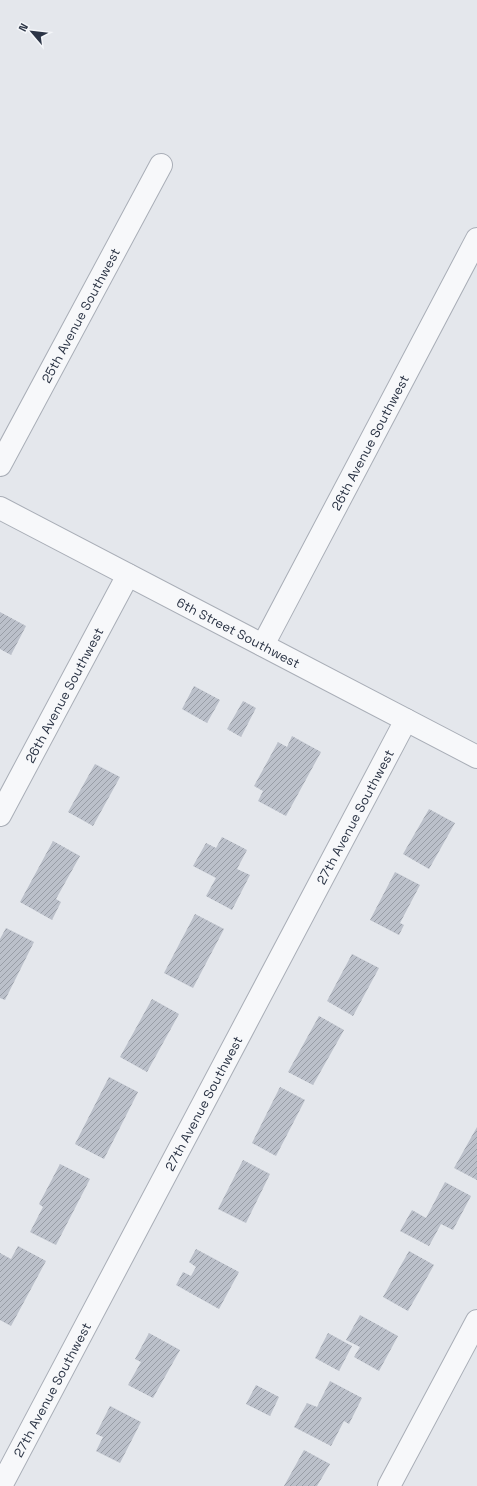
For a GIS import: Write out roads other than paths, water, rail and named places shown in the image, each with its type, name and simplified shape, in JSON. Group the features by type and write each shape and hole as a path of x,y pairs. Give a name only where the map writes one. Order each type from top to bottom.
{"street":[{"name":"25th Avenue Southwest","path":"0,465 161,165"},
{"name":"26th Avenue Southwest","path":"263,645 477,239"},
{"name":"6th Street Southwest","path":"0,508 477,758"},
{"name":"26th Avenue Southwest","path":"0,816 128,575"},
{"name":"27th Avenue Southwest","path":"1,1486 406,720"},
{"path":"389,1486 477,1321"}]}
